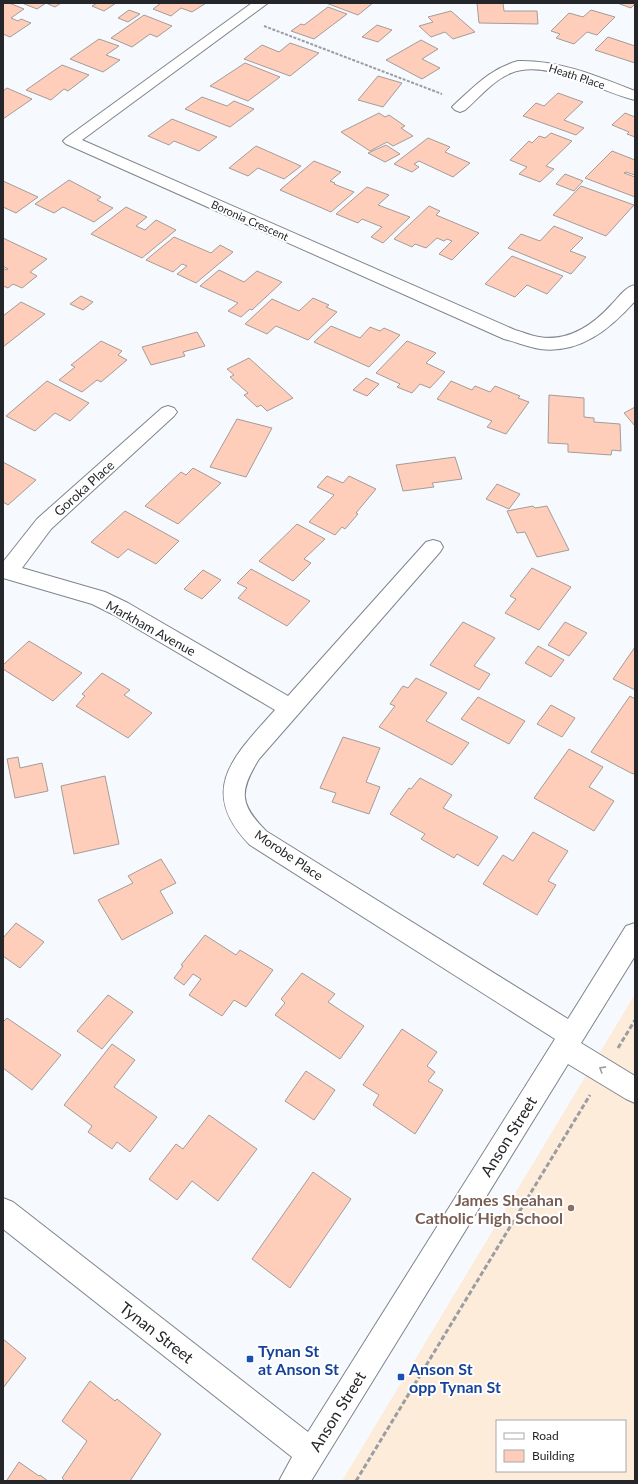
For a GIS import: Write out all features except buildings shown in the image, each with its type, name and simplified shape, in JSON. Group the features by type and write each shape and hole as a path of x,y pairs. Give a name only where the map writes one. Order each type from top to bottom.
{"street":[{"name":"Boronia Crescent","path":"261,3 71,141 510,335 540,343 562,343 588,335 608,320 635,290"},
{"name":"Heath Place","path":"460,107 506,69 523,65 543,66 566,71 635,96"},
{"name":"Goroka Place","path":"6,570 44,524 168,412"},
{"name":"Morobe Place","path":"433,547 251,752 238,772 233,796 241,818 258,838 568,1041 604,1071 635,1090"},
{"name":"Markham Avenue","path":"6,570 98,598 121,609 290,708"},
{"name":"Anson Street","path":"294,1481 635,934"},
{"name":"Tynan Street","path":"3,1212 311,1453"}],"path":[{"path":"240,18 439,92 460,107"},
{"path":"356,1481 635,1020"}],"shaded area":[{"name":"James Sheahan Catholic High School","path":"635,994 635,1481 342,1481"}],"place":[{"name":"James Sheahan Catholic High School","path":"571,1208"},
{"name":"Tynan St at Anson St","path":"250,1359"},
{"name":"Anson St opp Tynan St","path":"401,1377"}]}
